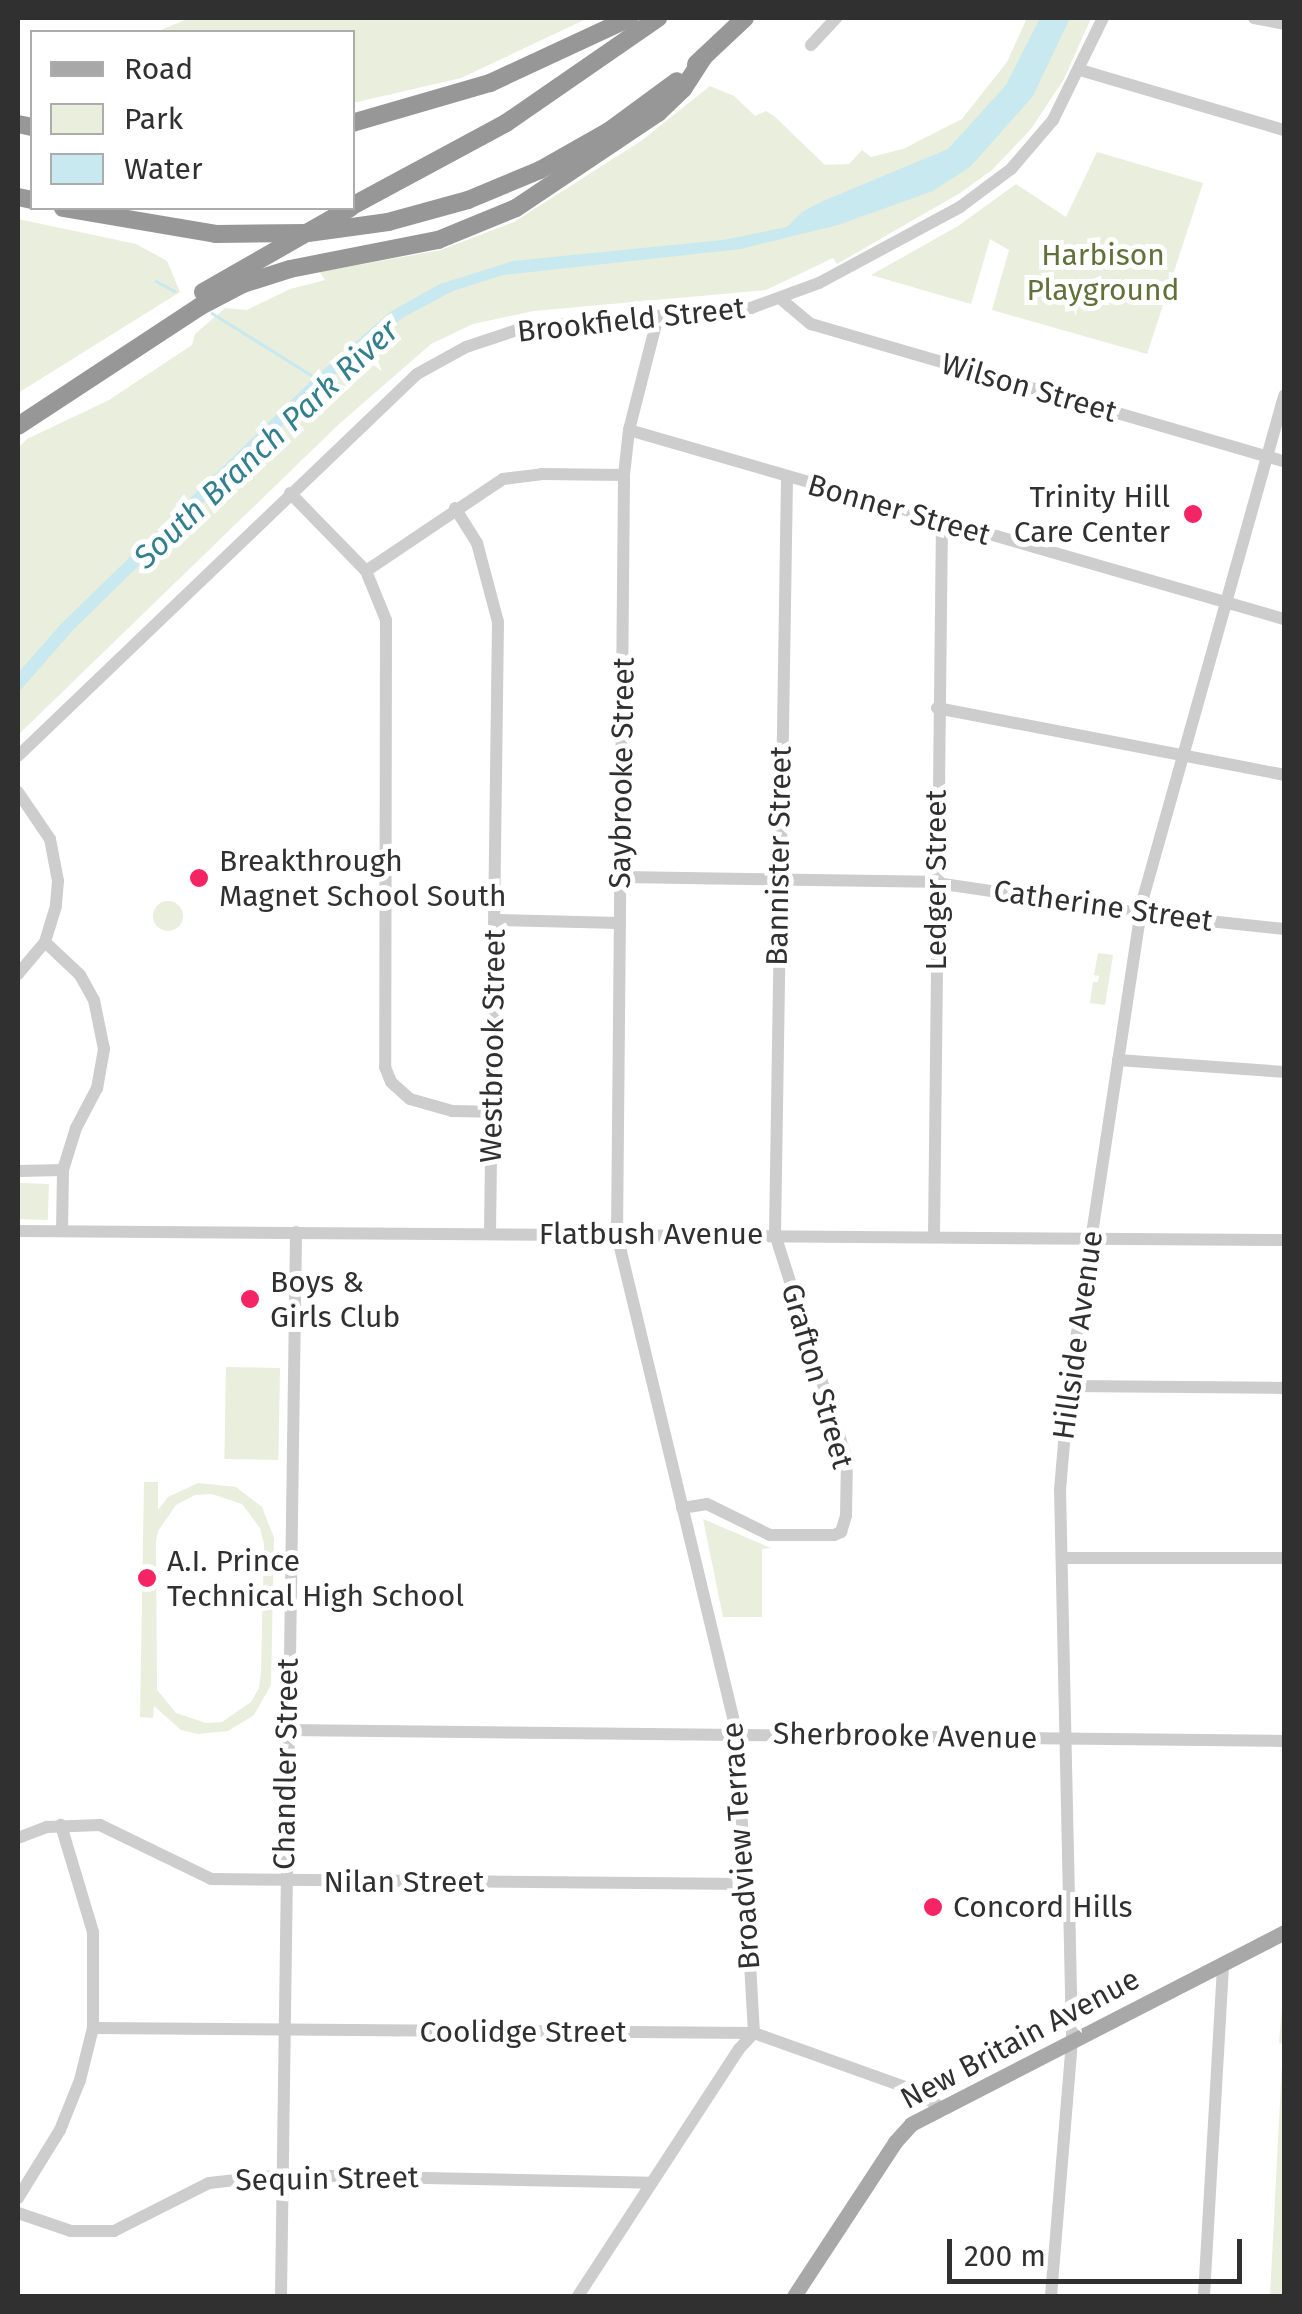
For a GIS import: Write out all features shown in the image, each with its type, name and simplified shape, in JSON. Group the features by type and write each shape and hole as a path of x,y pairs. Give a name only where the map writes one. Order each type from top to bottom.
{"highway":[{"path":"355,122 477,88 630,18"},
{"path":"355,205 506,124 658,18"},
{"path":"18,426 236,287 290,269 438,240 507,212 615,144 746,18"},
{"path":"73,210 158,227 231,234 308,233 388,222 468,200 540,170 679,86"},
{"path":"18,414 225,278 346,210"}],"main road":[{"name":"New Britain Avenue","path":"794,2296 895,2142 911,2124 939,2106 1284,1932"}],"street":[{"path":"811,45 836,18"},
{"name":"Brookfield Street","path":"18,756 402,386 466,346 523,328 751,308 782,300 938,220 995,183 1053,120 1104,18"},
{"path":"1254,18 1284,24"},
{"path":"1080,70 1284,130"},
{"name":"Wilson Street","path":"782,300 811,324 1284,461"},
{"name":"Saybrooke Street","path":"616,1235 624,474 629,430 658,316"},
{"name":"Hillside Avenue","path":"1051,2296 1072,2038 1060,1490 1069,1386 1140,913 1284,396"},
{"name":"Bonner Street","path":"629,430 1284,619"},
{"path":"366,570 494,484 521,476 624,474"},
{"name":"Bannister Street","path":"775,1234 786,478"},
{"path":"290,494 366,570 380,599 387,644 385,1067 392,1082 410,1099 452,1111 491,1112"},
{"name":"Westbrook Street","path":"455,508 477,544 498,622 490,1234"},
{"name":"Ledger Street","path":"934,1236 942,523"},
{"path":"937,708 1284,775"},
{"path":"18,792 41,821 55,860 56,906 44,942 18,974"},
{"name":"Catherine Street","path":"621,877 936,883 1140,913 1284,928"},
{"path":"496,920 620,923"},
{"path":"44,942 80,975 94,1000 104,1049 97,1088 76,1128 63,1170 62,1232"},
{"path":"1118,1060 1284,1072"},
{"path":"18,1171 63,1170"},
{"name":"Flatbush Avenue","path":"18,1231 1284,1240"},
{"name":"Chandler Street","path":"281,2296 296,1232"},
{"name":"Grafton Street","path":"682,1508 707,1504 770,1535 828,1536 841,1532 845,1524 847,1460 775,1234"},
{"name":"Broadview Terrace","path":"616,1235 737,1734 754,2033"},
{"path":"1069,1386 1284,1388"},
{"path":"1062,1558 1284,1558"},
{"name":"Sherbrooke Avenue","path":"286,1730 1284,1740"},
{"path":"18,2198 60,2130 80,2080 93,2028 93,1932 61,1826"},
{"name":"Nilan Street","path":"18,1838 61,1826 115,1828 180,1868 211,1879 746,1884"},
{"path":"1204,2296 1223,1963"},
{"name":"Coolidge Street","path":"93,2028 754,2033 913,2090 939,2106"},
{"path":"578,2296 739,2048 754,2033"},
{"name":"Sequin Street","path":"18,2213 71,2231 114,2230 209,2183 282,2175 652,2183"}],"green space":[{"path":"190,18 584,20 461,78 355,103 355,30 161,30"},
{"path":"1027,18 1091,18 1064,79 1031,129 992,170 960,193 837,264 833,258 766,290 534,311 473,324 431,344 338,425 18,735 18,448 27,439 109,400 192,345 195,334 225,308 247,310 290,289 325,280 320,272 441,250 514,222 641,141 710,86 734,96 755,116 766,111 774,116 825,165 849,164 862,150 871,157 903,149 962,119 1007,62"},
{"name":"Harbison Playground","path":"1097,152 1203,183 1147,354 992,310 1009,250 990,239 971,304 871,275 958,226 1016,184 1066,217"},
{"path":"18,219 136,244 167,261 180,292 18,393"},
{"path":"168,901 182,910 183,916 174,930 168,931 154,922 153,916 162,902"},
{"path":"1098,953 1113,955 1105,1005 1090,1003 1093,982 1098,982 1099,976 1094,975"},
{"path":"18,1183 49,1184 48,1220 18,1219"},
{"path":"226,1367 280,1368 278,1460 224,1459"},
{"path":"144,1482 158,1482 158,1510 168,1497 198,1483 236,1487 262,1507 274,1538 271,1685 254,1715 228,1731 198,1734 181,1730 154,1706 153,1718 140,1717","holes":["212,1494 242,1504 260,1528 264,1544 259,1688 251,1702 222,1722 206,1723 176,1713 157,1690 156,1542 158,1531 176,1505 195,1495"]},
{"path":"703,1519 771,1548 762,1549 762,1617 723,1617"},
{"path":"1284,1983 1284,2296 1270,2296 1283,2044 1279,2043"}],"water":[{"path":"1040,18 1070,18 1033,96 970,167 933,191 838,225 741,249 503,275 453,291 404,317 349,360 73,630 18,693 18,673 61,624 312,380 390,312 440,284 513,261 723,240 787,227 802,212 823,201 948,149 1006,85"}],"waterway":[{"path":"156,281 175,291"},
{"name":"South Branch Park River","path":"212,313 316,378"}],"place":[{"name":"Trinity Hill Care Center","path":"1193,514"},
{"name":"Breakthrough Magnet School South","path":"199,878"},
{"name":"Boys & Girls Club","path":"250,1299"},
{"name":"A.I. Prince Technical High School","path":"147,1578"},
{"name":"Concord Hills","path":"933,1907"}]}
